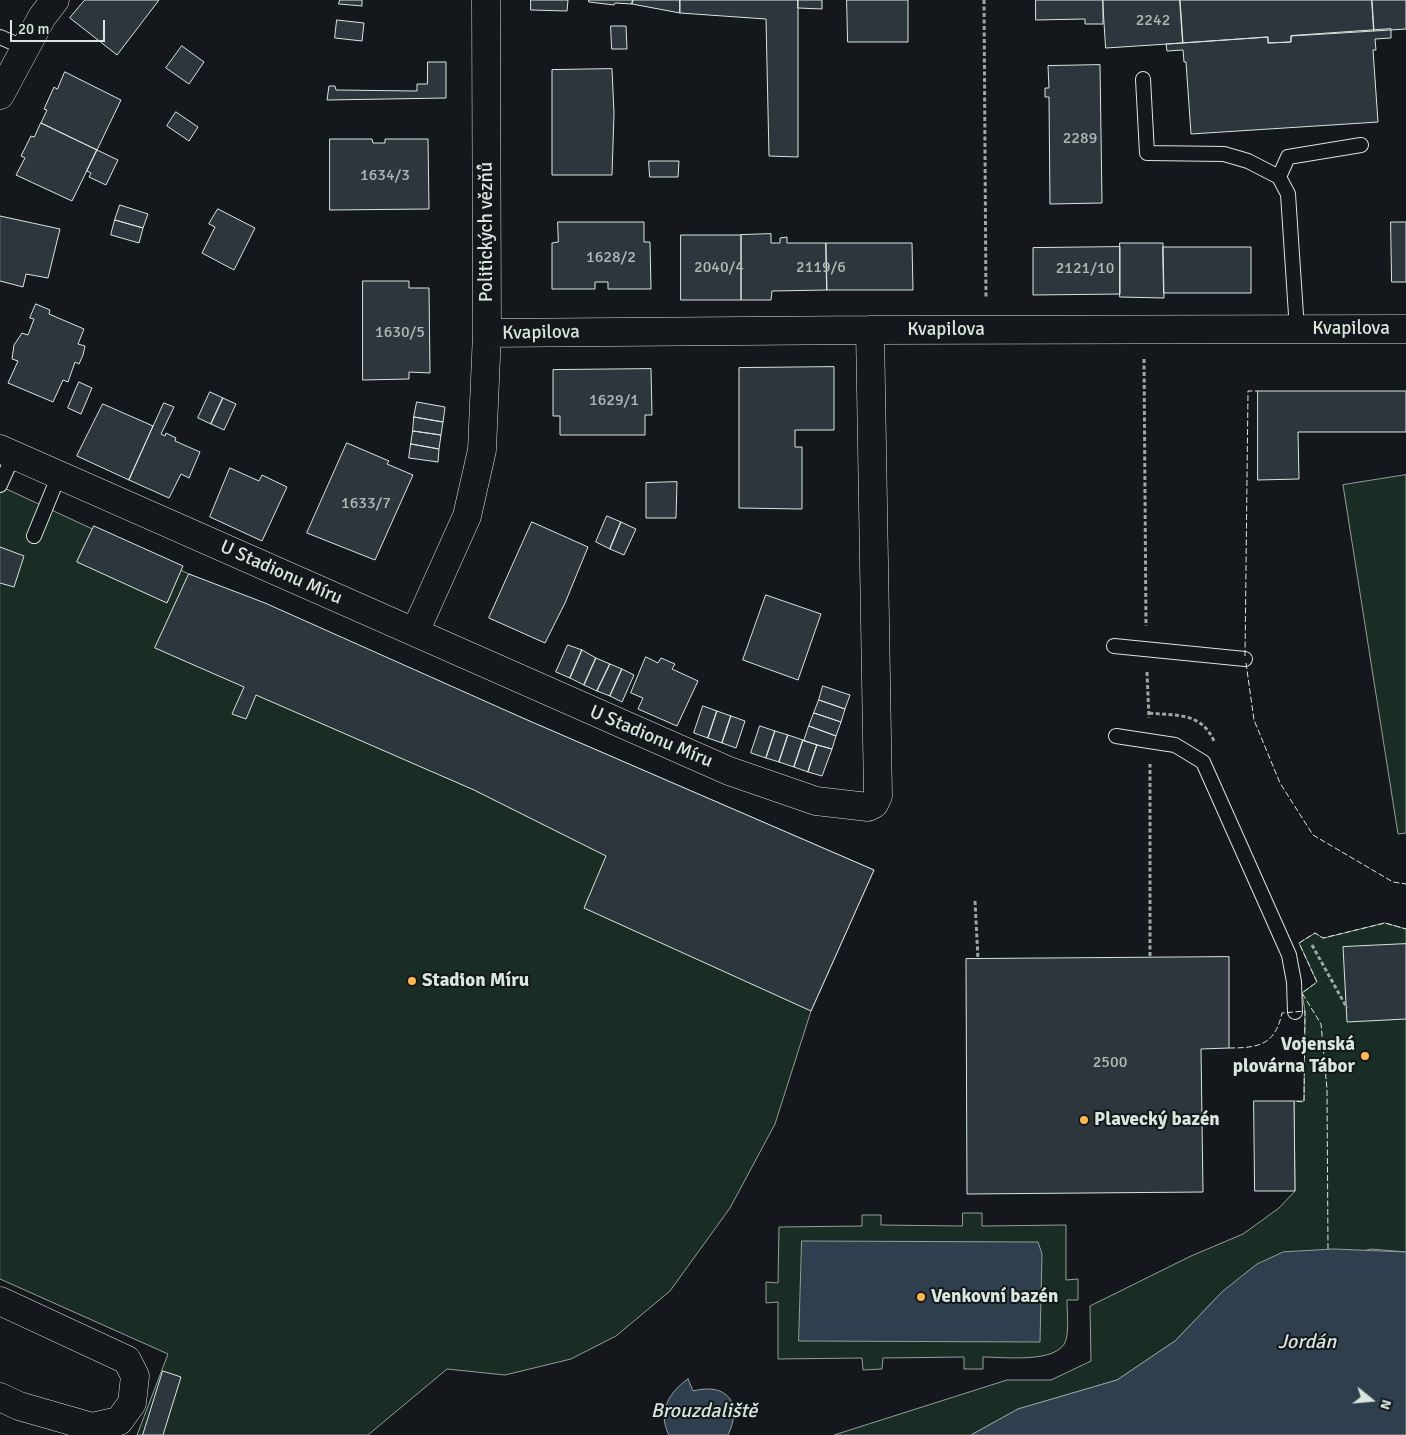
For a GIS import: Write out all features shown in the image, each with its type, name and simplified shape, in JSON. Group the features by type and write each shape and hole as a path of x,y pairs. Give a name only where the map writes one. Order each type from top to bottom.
{"street":[{"path":"0,95 42,17 55,0"},
{"name":"Politických vězňů","path":"415,632 467,516 482,450 485,424 487,333 486,0"},
{"name":"Kvapilova","path":"487,333 1406,329"},
{"name":"U Stadionu Míru","path":"6,453 729,771 816,801 849,806 871,806 878,796 870,330"},
{"path":"0,1301 127,1360 135,1376 132,1403 119,1421 92,1427 18,1406 0,1397"}],"lane":[{"path":"0,37 25,48"},
{"path":"1144,79 1147,153 1224,154 1248,161 1279,177 1288,194 1297,330"},
{"path":"1279,177 1288,157 1362,145"},
{"path":"0,485 6,453"},
{"path":"34,536 59,476"},
{"path":"1114,646 1245,659"},
{"path":"1116,736 1175,745 1203,762 1289,955 1294,982 1295,1012"}],"path":[{"path":"984,0 986,303"},
{"path":"976,901 978,960"},
{"path":"1308,938 1347,1008"}],"green space":[{"path":"1406,475 1406,833 1398,834 1343,485"},
{"name":"Stadion Míru","path":"0,486 189,574 874,870 811,1011 775,1124 730,1208 670,1291 616,1336 571,1359 505,1375 447,1369 368,1435 137,1435 168,1354 0,1279"},
{"path":"1385,923 1406,929 1406,1252 1371,1249 1223,1291 1175,1341 1117,1380 1018,1409 971,1435 834,1435 1007,1380 1051,1380 1091,1361 1090,1306 1191,1256 1243,1234 1279,1208 1295,1191 1294,1101 1304,1101 1305,1011 1302,993 1317,982 1299,943 1315,933 1323,938"},
{"name":"Venkovní bazén","path":"963,1213 982,1213 982,1226 1066,1225 1066,1280 1078,1279 1078,1300 1067,1300 1067,1335 1061,1348 1053,1353 1030,1358 983,1357 983,1369 964,1369 964,1357 883,1358 882,1369 863,1370 862,1358 778,1359 778,1302 766,1303 766,1282 778,1283 779,1227 862,1226 862,1215 881,1215 881,1225 962,1226"}],"water":[{"name":"Venkovní bazén","path":"802,1241 1038,1242 1042,1254 1040,1342 799,1341"},
{"name":"Jordán","path":"1334,1249 1406,1252 1406,1435 971,1435 1018,1409 1117,1380 1175,1341 1223,1291 1257,1264 1283,1252"},
{"name":"Brouzdaliště","path":"688,1379 693,1391 715,1390 729,1398 733,1405 734,1414 728,1435 669,1435 664,1418 667,1403 675,1390"}],"building":[{"path":"85,0 159,0 117,55 70,18"},
{"path":"340,0 362,0 362,6 339,4"},
{"path":"531,0 568,0 567,11 531,10"},
{"path":"589,0 633,0 632,4 615,3 614,5 589,2"},
{"path":"633,0 680,0 680,13 632,4"},
{"path":"680,0 798,0 798,157 769,156 766,19 680,13"},
{"path":"798,0 822,0 822,9 798,8"},
{"path":"847,0 908,0 908,42 848,42"},
{"path":"1036,0 1103,0 1103,24 1085,24 1085,19 1036,20"},
{"path":"1103,0 1180,0 1183,43 1106,48"},
{"path":"1180,0 1372,0 1374,31 1291,36 1291,42 1268,43 1268,37 1183,43"},
{"path":"1372,0 1406,0 1406,29 1374,31"},
{"path":"337,20 364,23 362,41 335,38"},
{"path":"611,26 626,26 627,49 612,49"},
{"path":"1391,29 1391,38 1375,39 1376,50 1373,50 1378,122 1191,134 1186,62 1184,62 1183,50 1167,51 1166,44 1268,37 1268,43 1291,42 1291,36"},
{"path":"182,46 204,62 189,84 166,68"},
{"path":"428,62 446,62 446,98 327,100 329,86 335,86 336,90 417,91 417,84 427,84"},
{"path":"1100,65 1102,203 1050,204 1049,97 1045,97 1045,88 1049,88 1048,66"},
{"path":"612,69 614,113 612,175 552,175 552,70"},
{"path":"65,72 121,100 97,150 41,123 47,110 44,109 54,87 57,89"},
{"path":"176,112 198,127 189,141 167,126"},
{"path":"41,123 97,150 72,201 16,175 25,158 21,156 31,136 34,137"},
{"path":"330,139 372,139 373,143 385,143 385,139 428,139 429,209 330,210"},
{"path":"97,150 118,160 106,185 89,177 91,173 87,171"},
{"path":"649,161 679,161 678,177 650,177"},
{"path":"120,205 148,214 143,228 115,220"},
{"path":"218,209 255,228 234,270 202,253 215,227 209,224"},
{"path":"0,216 60,229 48,278 26,274 23,287 0,281"},
{"path":"115,220 143,228 139,243 111,235"},
{"path":"558,222 644,222 644,242 650,242 651,289 608,289 608,282 595,282 595,289 552,289 552,243 558,242"},
{"path":"1391,222 1406,222 1406,282 1392,282"},
{"path":"771,234 771,243 780,243 780,238 787,237 787,243 826,243 827,290 772,291 771,300 741,300 741,235"},
{"path":"681,235 741,235 741,300 681,300"},
{"path":"826,243 912,243 913,290 827,290"},
{"path":"1120,243 1163,243 1164,298 1120,297"},
{"path":"1120,247 1120,294 1033,295 1033,248"},
{"path":"1163,247 1251,247 1251,293 1164,293"},
{"path":"363,281 409,281 409,288 429,288 430,373 409,372 409,379 363,380"},
{"path":"36,304 50,310 49,314 84,329 78,344 85,346 83,355 79,364 75,362 68,382 63,380 53,402 8,383 18,361 12,359 14,345 22,333 28,335 34,319 30,318"},
{"path":"834,367 834,430 795,430 795,447 802,447 802,509 739,508 739,368"},
{"path":"651,369 652,415 645,415 645,435 560,435 560,416 553,416 553,370"},
{"path":"79,382 92,388 81,414 68,408"},
{"path":"1258,391 1406,391 1406,432 1298,432 1299,479 1258,480"},
{"path":"210,392 223,398 211,424 198,418"},
{"path":"223,398 236,404 224,430 211,424"},
{"path":"417,402 445,407 443,422 414,417"},
{"path":"164,403 174,407 161,434 165,436 166,433 176,438 175,441 200,452 189,478 181,474 169,498 129,480"},
{"path":"103,404 153,426 129,480 77,456"},
{"path":"414,417 443,422 441,435 413,431"},
{"path":"413,431 441,435 439,449 411,444"},
{"path":"347,443 389,461 387,464 413,475 375,560 307,533"},
{"path":"411,444 439,449 438,462 409,458"},
{"path":"230,468 259,481 262,475 287,487 262,541 210,517"},
{"path":"677,482 676,518 646,518 646,483"},
{"path":"607,516 621,522 610,549 596,542"},
{"path":"532,522 588,547 565,603 545,643 489,618"},
{"path":"621,522 636,529 624,555 610,549"},
{"path":"94,526 183,566 167,603 77,562"},
{"path":"0,547 24,556 14,587 0,583"},
{"path":"189,574 265,603 525,719 874,870 811,1011 584,908 606,856 474,790 256,695 246,719 232,714 244,687 155,648"},
{"path":"766,595 821,614 798,680 743,660"},
{"path":"568,645 582,650 570,678 556,672"},
{"path":"582,650 596,658 584,685 570,678"},
{"path":"646,657 658,663 661,658 675,664 672,669 698,681 677,726 638,709 643,698 631,693"},
{"path":"596,658 610,664 597,691 584,685"},
{"path":"610,664 622,669 610,696 597,691"},
{"path":"622,669 634,675 622,702 610,696"},
{"path":"823,686 850,695 845,709 819,700"},
{"path":"819,700 845,709 841,722 814,713"},
{"path":"703,706 717,711 708,738 694,733"},
{"path":"717,711 731,716 722,743 708,738"},
{"path":"814,713 841,722 836,736 809,726"},
{"path":"731,716 745,721 736,748 722,743"},
{"path":"760,726 775,731 766,758 751,753"},
{"path":"809,726 836,736 832,749 804,741"},
{"path":"775,731 788,735 779,762 766,758"},
{"path":"788,735 803,740 794,767 779,762"},
{"path":"803,740 817,745 808,772 794,767"},
{"path":"817,745 832,749 822,776 808,772"},
{"path":"1406,944 1406,1019 1347,1022 1343,947"},
{"name":"Plavecký bazén","path":"1229,957 1229,1048 1201,1049 1203,1192 967,1194 966,959"},
{"path":"1254,1101 1294,1101 1295,1191 1255,1191"},
{"path":"163,1371 181,1377 163,1435 143,1435"}],"fence":[{"path":"1245,656 1248,391 1258,391"},
{"path":"1246,663 1254,720 1280,783 1313,835 1393,882 1406,884"},
{"path":"1328,1249 1327,1089 1321,1024 1302,993 1317,982 1299,943 1315,933 1323,938 1385,923 1406,929"},
{"path":"1229,1048 1249,1047 1264,1042 1275,1032 1282,1013 1305,1011 1304,1102 1294,1101"}],"place":[{"name":"Stadion Míru","path":"412,981"},
{"name":"Vojenská plovárna Tábor","path":"1365,1056"},
{"name":"Plavecký bazén","path":"1084,1120"},
{"name":"Venkovní bazén","path":"921,1297"}]}
